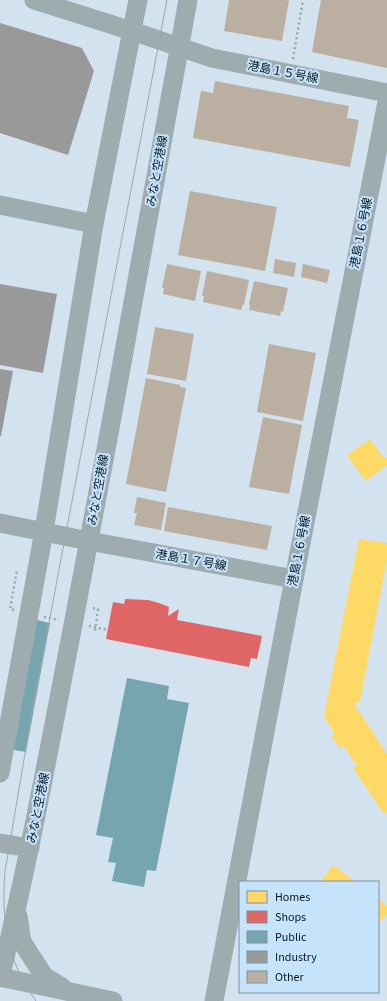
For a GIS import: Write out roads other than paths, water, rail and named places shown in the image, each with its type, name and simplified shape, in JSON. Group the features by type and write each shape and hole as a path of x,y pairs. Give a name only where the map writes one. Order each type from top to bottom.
{"street":[{"name":"港島１５号線","path":"34,0 180,46 212,58 387,93"},
{"path":"0,773 44,531 94,224 138,0"},
{"name":"みなと空港線","path":"0,977 30,848 89,541 188,0"},
{"name":"港島１６号線","path":"214,1001 387,102"},
{"path":"0,205 94,224"},
{"name":"港島１７号線","path":"0,523 294,579"},
{"path":"0,843 30,848"},
{"path":"17,909 22,942 44,976 70,992"},
{"path":"0,977 113,1001"}],"tram line":[{"path":"36,1001 18,971 8,939 4,906 5,871 33,707 167,0"}]}
